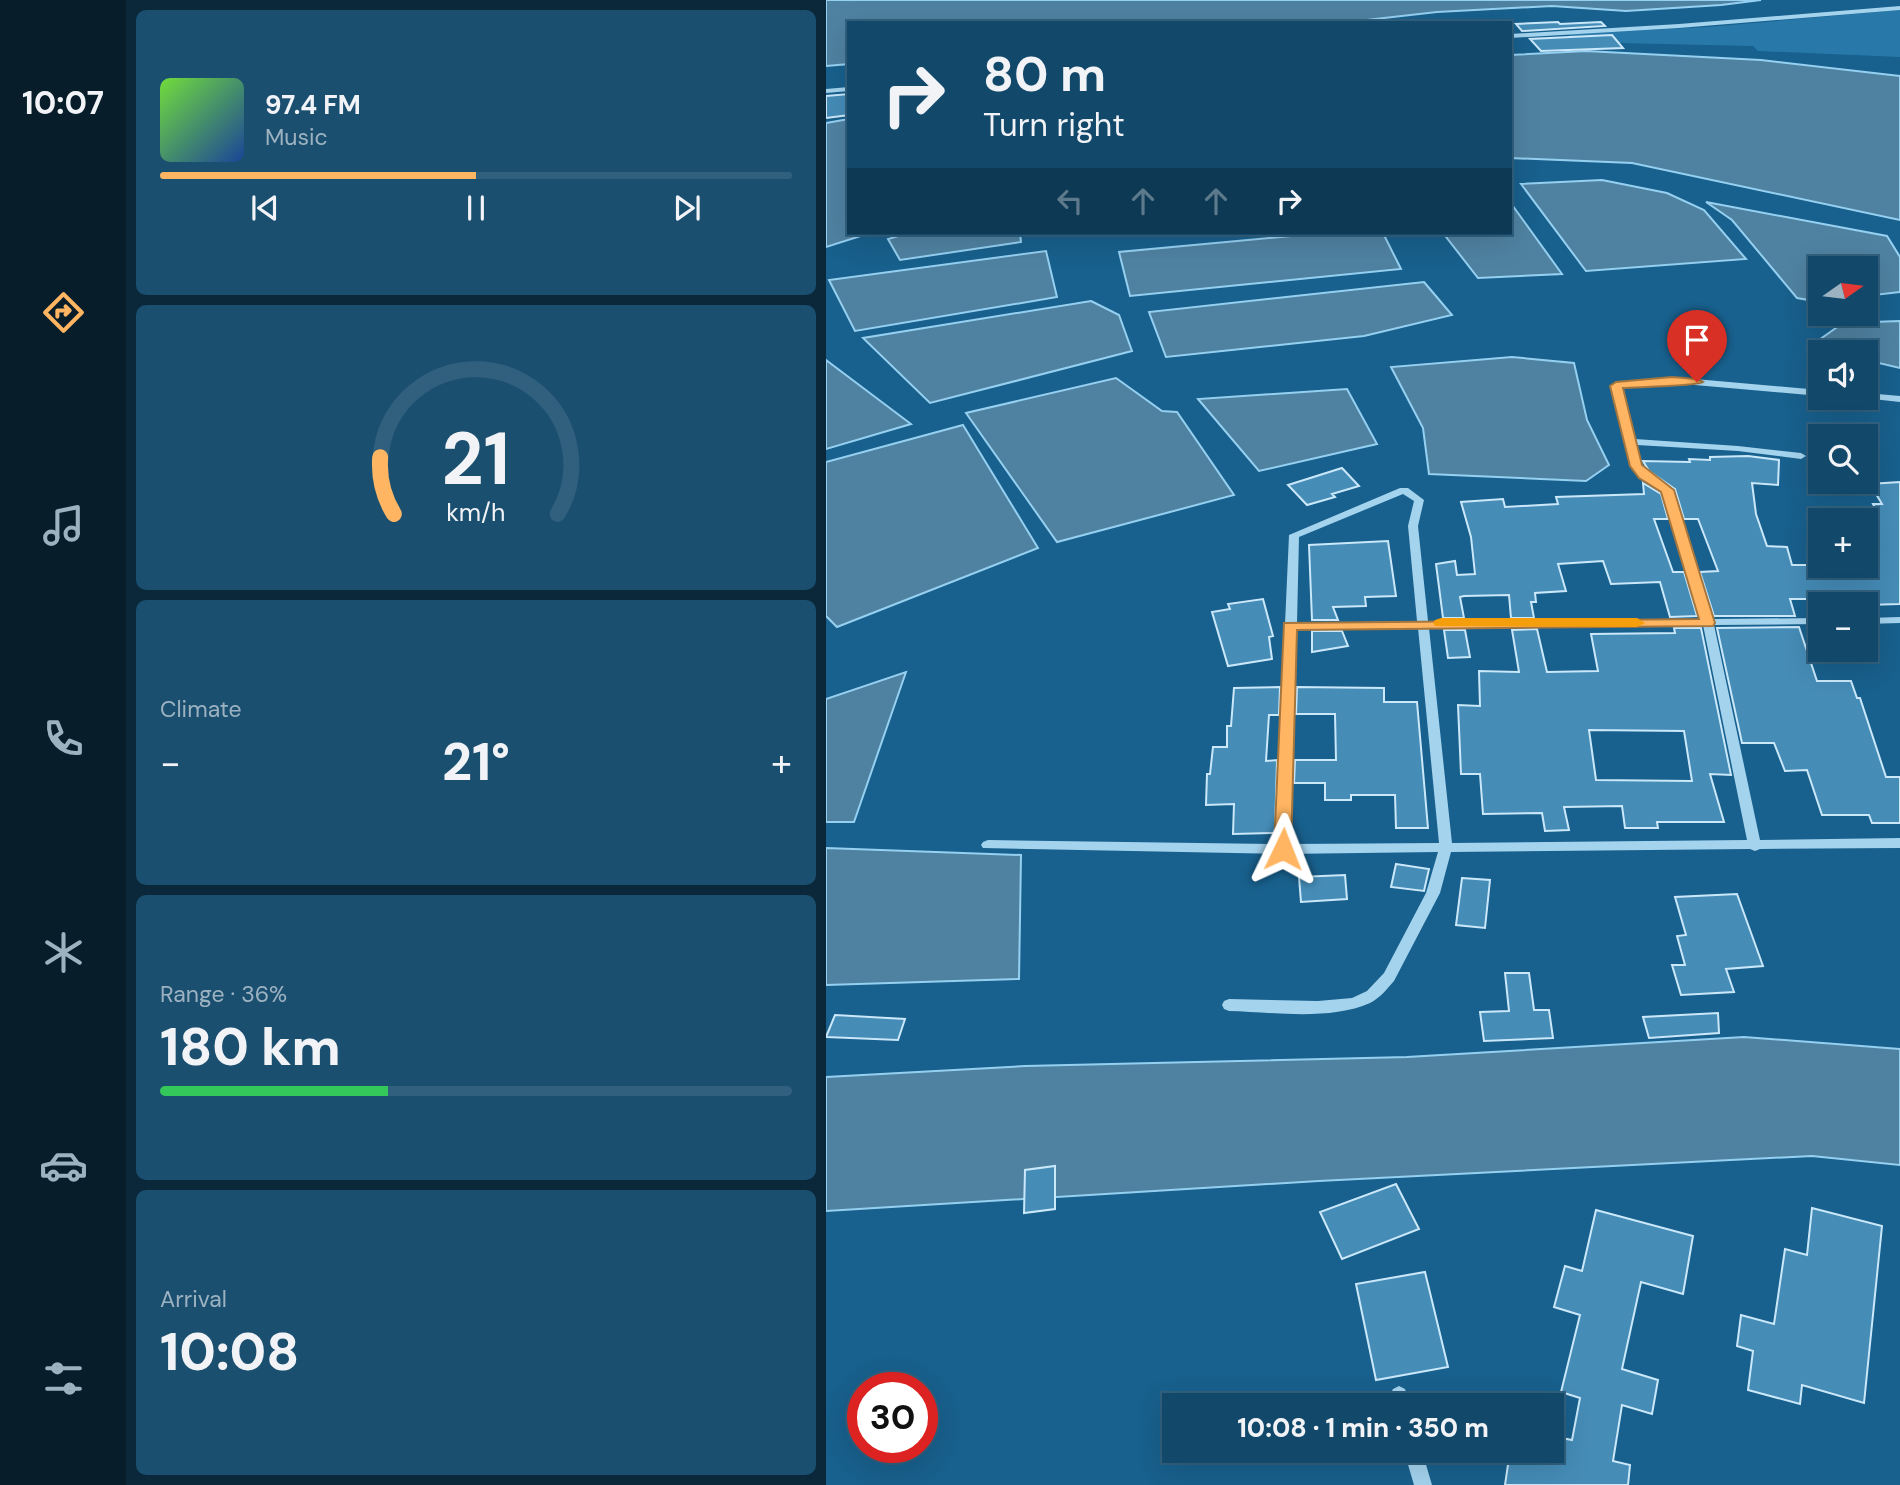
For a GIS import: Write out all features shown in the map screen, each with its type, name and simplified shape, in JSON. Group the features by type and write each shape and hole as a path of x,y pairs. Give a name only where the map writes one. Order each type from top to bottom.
{"street":[{"path":"1512,36 1679,26 1900,8"},
{"path":"826,91 847,89"},
{"path":"1755,846 1708,623 1667,490 1643,475 1636,466 1616,386 1672,380 1808,392"},
{"path":"1878,397 1900,399"},
{"path":"1631,442 1765,450 1801,456"},
{"path":"1229,1005 1348,1004 1365,999 1389,977 1433,893 1446,847 1413,526 1419,500 1404,490 1294,536 1283,849"},
{"path":"1289,626 1808,621"},
{"path":"1878,621 1900,621"},
{"path":"988,845 1283,849 1900,843"},
{"path":"1417,1463 1423,1485"}],"shaded area":[{"path":"826,0 1761,0 1626,11 1552,6 1437,12 1358,21 847,21 847,64 826,66"},
{"path":"1900,10 1900,57 1758,51 1753,46 1575,42 1568,34 1708,27"},
{"path":"1586,51 1761,60 1900,76 1900,220 1632,163 1512,158 1512,55"},
{"path":"847,119 847,235 864,235 826,247 826,123"},
{"path":"1602,180 1667,193 1704,210 1746,259 1586,271 1521,184"},
{"path":"1706,202 1887,236 1900,257 1900,292 1878,295 1878,256 1808,256 1808,300 1797,298 1732,220"},
{"path":"1512,205 1562,274 1478,278 1445,235 1512,235"},
{"path":"902,235 1020,235 1021,242 900,260 888,239"},
{"path":"1302,235 1384,235 1401,269 1130,296 1119,252"},
{"path":"1046,251 1057,297 855,331 829,280"},
{"path":"1424,282 1452,315 1364,336 1166,357 1149,312"},
{"path":"1091,301 1119,315 1132,351 930,403 863,338"},
{"path":"1900,321 1900,368 1878,363 1878,340 1819,340 1839,326 1878,326 1878,322"},
{"path":"1512,357 1574,363 1587,420 1609,465 1586,481 1429,474 1423,428 1391,367"},
{"path":"826,360 911,424 826,449"},
{"path":"1116,378 1162,411 1177,412 1234,495 1057,542 966,413"},
{"path":"1347,389 1377,444 1259,471 1198,399"},
{"path":"963,425 1038,548 837,627 826,616 826,462"},
{"path":"906,672 854,822 826,822 826,699"},
{"path":"826,848 1021,855 1019,979 826,985"},
{"path":"1744,1037 1900,1049 1900,1165 1812,1156 1319,1181 826,1211 826,1077 1025,1066 1407,1057"}],"building":[{"path":"1601,22 1605,26 1522,31 1516,24"},
{"path":"1612,35 1623,48 1541,51 1530,39"},
{"path":"847,94 847,115 826,118 826,96"},
{"path":"1748,456 1779,460 1778,485 1752,483 1756,514 1767,546 1787,547 1792,565 1808,565 1808,578 1878,578 1878,508 1873,504 1882,504 1876,494 1878,483 1900,482 1900,604 1878,605 1878,592 1808,592 1808,599 1790,599 1795,616 1714,616 1700,572 1718,571 1698,519 1684,519 1675,489 1649,471 1643,461 1690,462 1689,459 1710,460 1710,457"},
{"path":"1342,468 1359,486 1332,494 1335,497 1307,505 1288,485"},
{"path":"1643,483 1661,494 1668,519 1654,519 1673,572 1684,572 1697,616 1670,617 1660,582 1611,584 1603,561 1558,564 1566,591 1535,593 1536,602 1531,602 1534,618 1511,618 1509,595 1460,597 1464,618 1443,618 1436,564 1455,561 1457,575 1475,574 1471,537 1461,502 1503,499 1505,507 1558,504 1556,497 1644,494"},
{"path":"1388,541 1396,596 1365,597 1366,606 1333,607 1338,620 1312,620 1309,545"},
{"path":"1263,599 1273,636 1269,637 1272,659 1228,666 1212,612 1230,609 1228,604"},
{"path":"1799,627 1808,662 1811,662 1817,681 1851,681 1857,698 1860,698 1886,777 1900,777 1900,823 1872,823 1869,815 1822,815 1807,770 1785,771 1774,743 1742,743 1717,628"},
{"path":"1674,628 1701,628 1731,775 1710,774 1724,822 1657,822 1658,828 1625,828 1622,806 1564,807 1569,830 1545,831 1542,813 1483,814 1480,774 1461,774 1458,705 1480,706 1479,671 1519,672 1512,630 1537,629 1547,672 1598,671 1591,634 1675,633","holes":["1589,730 1684,731 1692,781 1596,780"]},
{"path":"1444,630 1465,630 1470,657 1448,658"},
{"path":"1312,631 1342,631 1348,646 1312,652"},
{"path":"1280,687 1279,715 1269,715 1266,761 1277,760 1275,833 1233,834 1234,804 1206,805 1207,774 1210,774 1213,747 1227,747 1227,726 1231,726 1234,688"},
{"path":"1297,687 1384,688 1384,702 1417,702 1428,828 1396,828 1395,795 1351,795 1351,800 1325,800 1325,783 1294,783 1295,760 1336,760 1335,714 1296,714"},
{"path":"1396,864 1429,869 1424,891 1391,887"},
{"path":"1345,875 1347,899 1301,902 1299,877"},
{"path":"1462,878 1490,880 1485,928 1456,925"},
{"path":"1737,894 1763,966 1726,969 1734,992 1681,995 1672,965 1685,965 1677,936 1686,935 1675,897"},
{"path":"1505,973 1529,973 1534,1010 1549,1010 1553,1038 1484,1041 1480,1012 1509,1011"},
{"path":"1718,1013 1719,1033 1649,1038 1643,1017"},
{"path":"835,1015 905,1019 898,1040 826,1037"},
{"path":"1055,1166 1055,1209 1024,1213 1025,1170"},
{"path":"1396,1184 1419,1229 1342,1259 1320,1212"},
{"path":"1812,1208 1882,1226 1864,1403 1802,1385 1800,1404 1748,1390 1753,1351 1737,1346 1741,1315 1774,1324 1785,1249 1807,1255"},
{"path":"1596,1210 1693,1236 1683,1294 1641,1282 1622,1369 1658,1380 1652,1414 1622,1405 1613,1461 1630,1465 1628,1485 1505,1485 1508,1463 1564,1463 1564,1438 1572,1440 1580,1398 1561,1392 1580,1315 1554,1307 1565,1266 1582,1271"},
{"path":"1425,1272 1448,1367 1376,1380 1356,1284"}],"slow traffic":[{"path":"1441,623 1637,623"}],"route":[{"path":"1283,849 1289,626 1708,623 1667,490 1643,475 1636,466 1616,386 1672,380 1697,382"}]}
